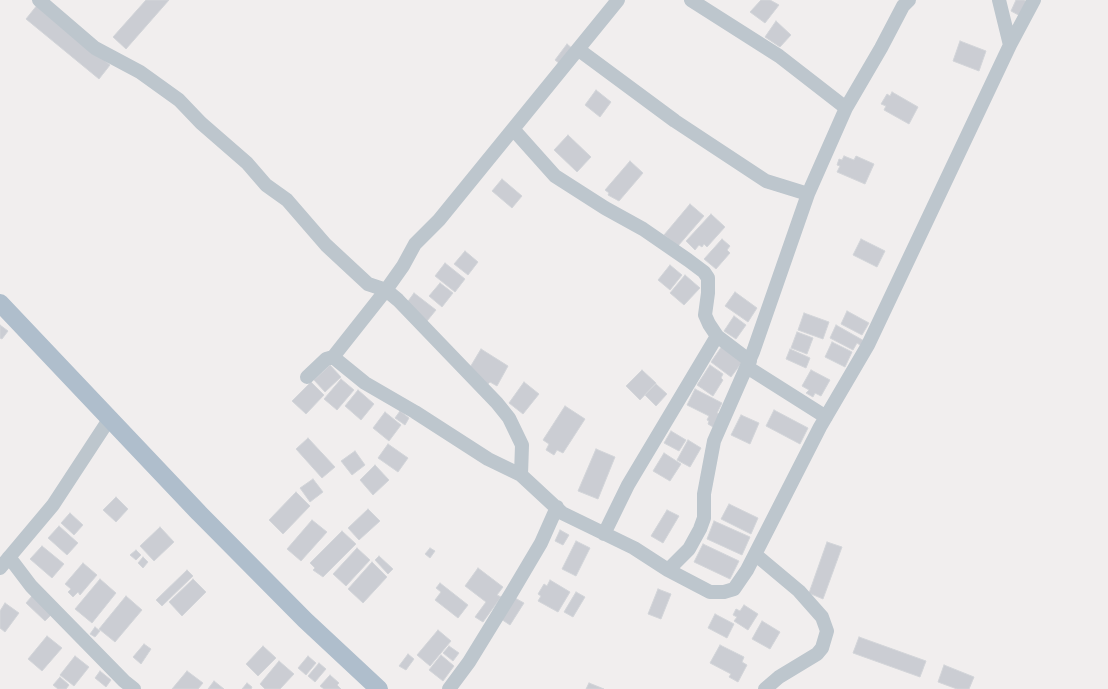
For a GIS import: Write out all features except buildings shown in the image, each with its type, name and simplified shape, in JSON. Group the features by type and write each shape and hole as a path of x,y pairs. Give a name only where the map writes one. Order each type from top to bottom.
{"main road":[{"path":"0,303 198,513 305,620 378,689"}],"street":[{"path":"39,0 95,48 140,72 179,100 206,128 247,163 266,185 287,200 326,245 368,284 386,290 398,300 509,418 522,445 521,474"},
{"path":"307,377 326,359 333,357 386,290 403,266 415,244 439,220 514,130 618,0"},
{"path":"692,0 779,56 846,108"},
{"path":"1000,0 1010,45"},
{"path":"333,357 365,383 415,412 488,459 521,474 562,513 634,548 668,570 710,592 724,592 734,589 756,555 826,417 868,345 1010,45 1034,0"},
{"path":"668,570 689,548 700,529 704,518 704,494 714,441 748,364 777,288 808,194 846,108 881,48 902,2"},
{"path":"579,50 675,121 766,181 808,194"},
{"path":"514,130 555,176 605,208 643,229 704,272 708,278 706,315 709,324 717,336 748,364 826,417"},
{"path":"604,534 628,485 717,336"},
{"path":"110,418 53,505 4,562 31,586 134,689"},
{"path":"450,689 517,584 541,543 557,507"},
{"path":"756,555 799,591 822,617 827,631 822,648 817,654 779,677 765,689"}]}
